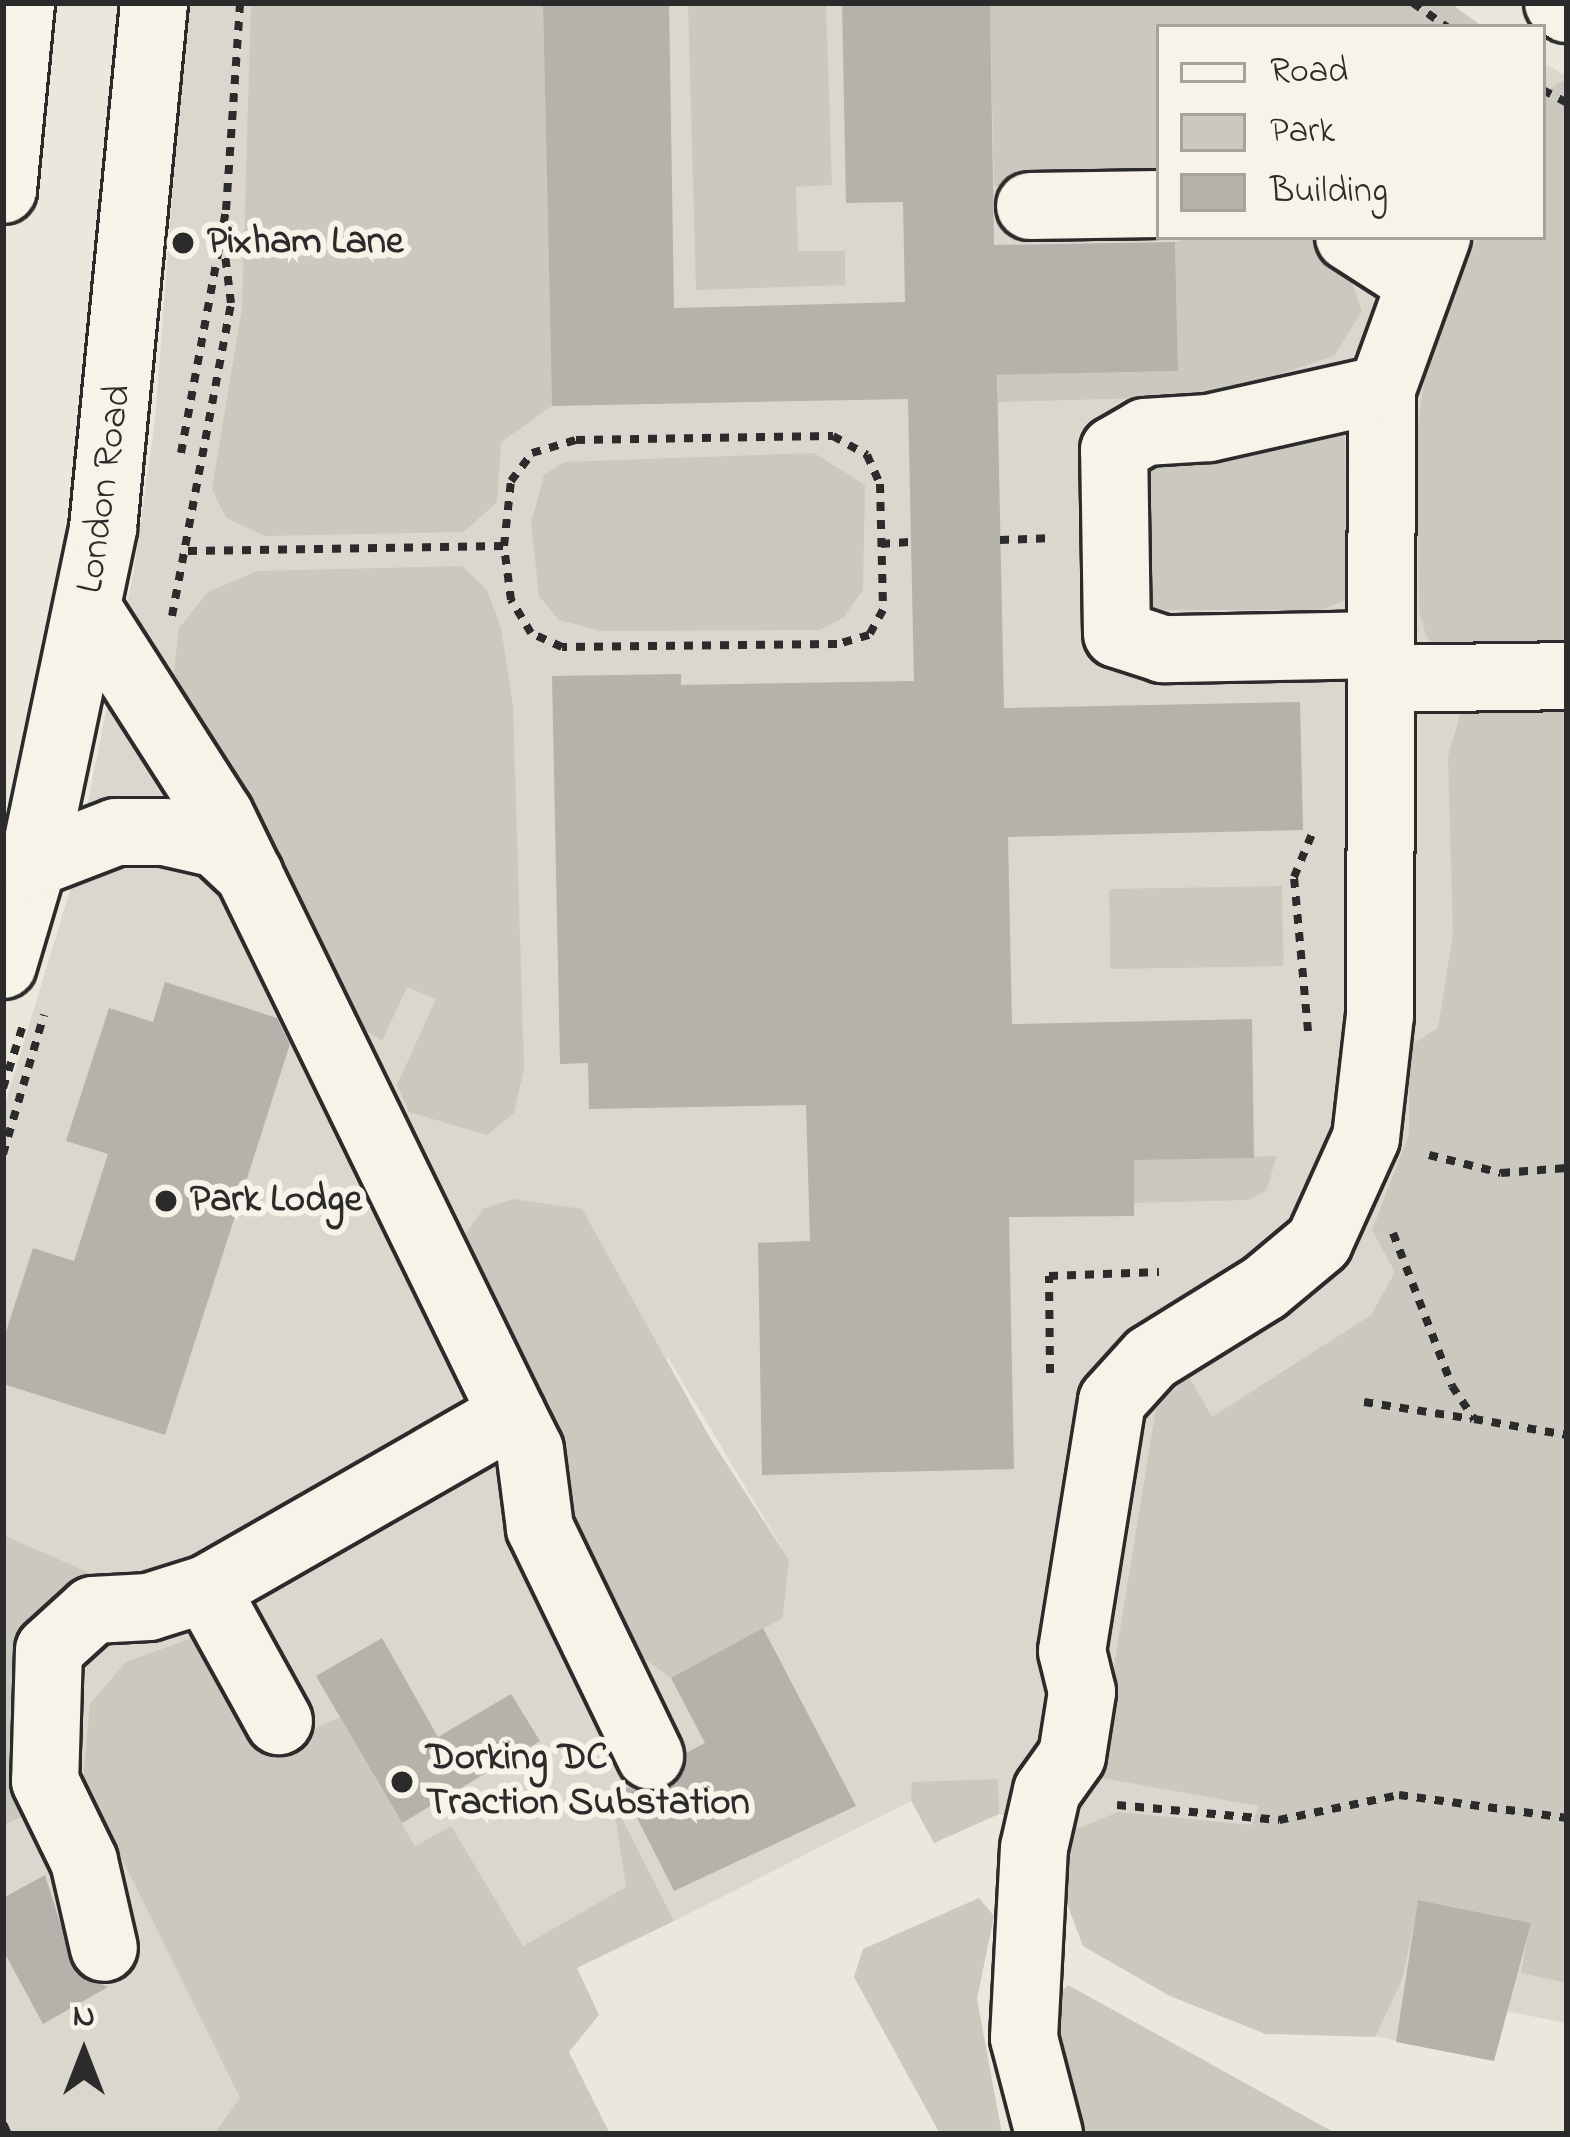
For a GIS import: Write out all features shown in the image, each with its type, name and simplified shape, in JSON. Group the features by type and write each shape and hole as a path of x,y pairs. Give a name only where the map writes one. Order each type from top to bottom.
{"main road":[{"path":"3,190 20,3"},
{"name":"London Road","path":"3,965 33,865 90,612 128,320 154,3"},
{"path":"1558,3 1567,8"},
{"path":"1030,206 1156,204"},
{"path":"1049,2134 1024,2038 1034,1849 1046,1791 1035,1756 1060,1666 1112,1401 1151,1358 1264,1288 1319,1242 1366,1138 1380,1015 1382,389 1428,260 1358,240"},
{"path":"1382,389 1210,428 1145,432 1114,450 1117,634 1163,649 1567,676"},
{"path":"90,612 250,875 530,1450 540,1528 650,1756"},
{"path":"33,865 116,832 165,832 217,844 250,875"},
{"path":"104,1948 84,1861 45,1781 49,1650 93,1610 149,1607 206,1589 512,1414"},
{"path":"206,1589 279,1721"}],"path":[{"path":"222,234 240,3"},
{"path":"1413,3 1443,24"},
{"path":"833,436 867,455 873,470 883,610 869,635 837,644 562,646 531,633 521,616 504,546 511,481 532,453 576,440 833,436"},
{"path":"881,544 912,542"},
{"path":"188,551 504,546"},
{"path":"1474,1419 1452,1386 1408,1261 1350,1178 1400,1148 1501,1173 1567,1168"},
{"path":"1051,1393 1049,1276 1167,1272"},
{"path":"1364,1402 1567,1435"},
{"path":"1046,1791 1089,1802 1279,1820 1399,1795 1567,1819"}],"shaded area":[{"path":"187,3 1450,3 1479,24 1156,24 1156,240 1546,240 1546,65 1567,76 1567,2023 1504,2011 1494,2061 1350,2031 1266,2034 1170,1996 1083,1946 1065,1898 1072,1831 999,1814 934,1843 911,1801 674,1921 614,1806 627,1887 523,1947 451,1827 415,1846 340,1718 271,1749 83,1780 240,2098 232,2117 214,2134 3,2134 3,1826 40,1806 103,1579 3,1535 3,1111 71,887 134,570 155,421","holes":["667,1356 789,1560 783,1618 671,1677"]}],"green space":[{"path":"251,3 543,3 552,406 501,442 497,502 464,532 265,536 226,518 212,489 242,308"},
{"path":"688,3 826,3 832,185 796,187 798,251 845,251 845,285 696,290"},
{"path":"990,3 1450,3 1479,24 1156,24 1156,185 994,186"},
{"path":"1567,78 1567,653 1444,654 1427,638 1419,612 1417,433 1427,358 1477,240 1546,240 1546,91"},
{"path":"1323,240 1350,277 1362,311 1334,356 1238,388 1181,397 998,402 997,375 1178,371 1175,242"},
{"path":"1329,424 1345,436 1346,600 1321,610 1152,610 1134,598 1138,476 1177,458 1229,458"},
{"path":"814,453 865,485 863,590 843,618 820,630 601,631 559,620 539,596 531,523 544,475 564,462"},
{"path":"462,566 487,590 501,628 513,706 524,1069 514,1113 487,1135 409,1112 397,1085 436,999 407,987 382,1041 344,1015 171,694 179,628 208,592 257,571"},
{"path":"1567,701 1567,1983 1521,1973 1530,1923 1419,1900 1402,1980 1375,2037 1266,2034 1170,1996 1083,1946 1065,1898 1072,1831 1118,1812 1252,1825 1259,1806 1096,1777 1156,1409 1188,1375 1212,1417 1371,1315 1395,1272 1372,1230 1409,1134 1409,1046 1438,1028 1453,934 1448,757 1460,715 1483,703"},
{"path":"1282,886 1283,966 1110,969 1109,889"},
{"path":"1277,1156 1266,1191 1248,1200 1134,1203 1134,1160"},
{"path":"513,1199 582,1209 710,1438 789,1560 783,1618 671,1678 628,1647 456,1248 483,1209"},
{"path":"3,1535 104,1579 40,1807 3,1826"},
{"path":"192,1638 271,1749 340,1717 415,1846 451,1826 523,1946 626,1887 613,1801 674,1921 577,1968 599,2015 569,2052 610,2134 214,2134 240,2098 83,1780 90,1704 126,1662"},
{"path":"998,1779 999,1814 934,1843 911,1800 912,1782"},
{"path":"979,1898 994,1916 977,1999 1002,2134 940,2134 854,1977 863,1949"},
{"path":"1068,1985 1337,2134 1079,2134 1048,2006"}],"building":[{"path":"543,3 669,3 674,308 905,302 903,202 846,203 842,3 990,3 994,245 1175,242 1178,371 997,375 1004,708 1300,702 1303,830 1008,837 1012,1024 1252,1019 1254,1158 1134,1160 1134,1216 1009,1217 1014,1469 762,1475 758,1243 810,1241 806,1105 589,1109 588,1063 560,1064 552,676 681,674 681,685 914,681 908,399 552,406"},
{"name":"Park Lodge","path":"165,982 277,1018 290,1044 165,1435 3,1384 3,1341 33,1248 74,1261 108,1154 66,1141 109,1008 153,1022"},
{"path":"763,1628 856,1806 674,1891 621,1786 648,1793 680,1778 686,1753 705,1743 671,1678"},
{"path":"382,1638 438,1737 511,1694 540,1741 402,1823 316,1676"},
{"path":"45,1875 76,1973 108,1987 43,2024 3,1950 3,1898"},
{"path":"1418,1900 1531,1923 1494,2061 1396,2042"}],"railway":[{"path":"3,2125 7,2134"}],"place":[{"name":"Pixham Lane","path":"183,243"},
{"name":"Park Lodge","path":"166,1201"},
{"name":"Dorking DC Traction Substation","path":"402,1782"}]}
